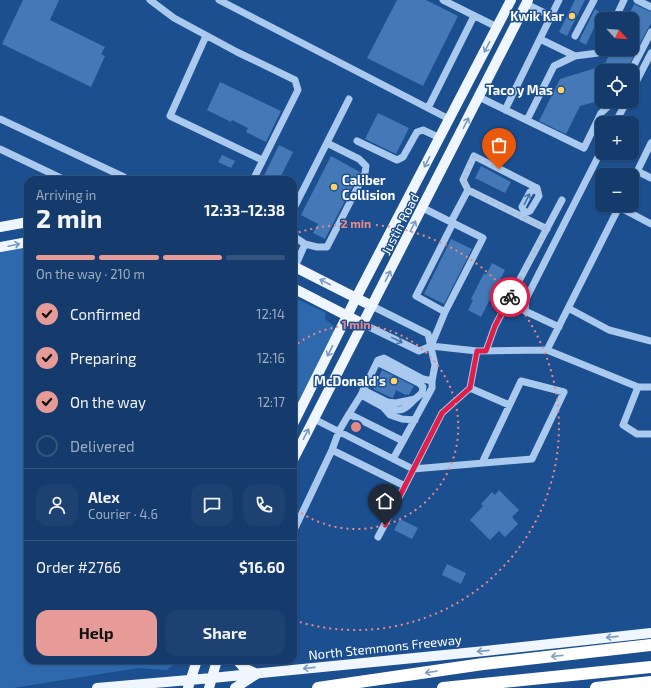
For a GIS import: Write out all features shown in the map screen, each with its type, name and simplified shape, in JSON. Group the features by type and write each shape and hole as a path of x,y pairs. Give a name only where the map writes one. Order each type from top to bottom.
{"highway":[{"path":"318,688 483,664 651,645"},
{"path":"444,688 651,667"},
{"path":"596,688 651,682"}],"main road":[{"name":"Justin Road","path":"297,416 356,298 511,0"},
{"name":"Justin Road","path":"297,452 527,2"},
{"path":"0,227 24,223"},
{"path":"0,248 24,243"},
{"path":"297,268 372,306"},
{"path":"297,290 363,324"},
{"name":"North Stemmons Freeway","path":"104,688 211,683 257,674 651,633"},
{"path":"190,684 196,664"},
{"path":"211,683 216,664"},
{"path":"240,664 244,668 257,674"},
{"path":"235,688 257,674"}],"street":[{"path":"150,0 174,18 206,36 295,80 298,90 255,176"},
{"path":"219,0 449,119"},
{"path":"443,0 497,27"},
{"path":"505,110 558,0"},
{"path":"575,36 594,0"},
{"path":"618,12 624,0"},
{"path":"637,0 651,7"},
{"path":"527,2 551,16"},
{"path":"428,108 474,16"},
{"path":"635,64 651,32"},
{"path":"206,36 170,116 262,160"},
{"path":"540,38 575,56"},
{"path":"639,76 651,53"},
{"path":"527,120 554,66 575,56 595,54"},
{"path":"479,97 584,148 601,113 606,108"},
{"path":"297,202 349,99"},
{"path":"0,118 120,176"},
{"path":"357,141 397,160 403,157 417,132 423,130 440,138"},
{"path":"297,239 305,244 317,247 327,247 366,173 366,166 359,159 328,143"},
{"path":"638,168 651,143"},
{"path":"0,149 57,176"},
{"path":"524,215 530,211 539,196 537,188 474,156 463,180 468,190 524,215 547,229"},
{"path":"559,327 525,311 526,299 596,160"},
{"path":"639,172 651,178"},
{"path":"445,312 416,296 468,190"},
{"path":"486,351 495,326 562,200"},
{"path":"423,208 483,238 445,312 431,346"},
{"path":"547,350 617,212"},
{"path":"630,212 651,224"},
{"path":"297,261 305,244"},
{"path":"372,306 428,334 435,365 432,388 393,459"},
{"path":"568,308 609,330 651,340"},
{"path":"363,324 419,351 431,346 477,351 547,350 638,387 651,387"},
{"path":"378,538 442,413 470,388 477,351"},
{"path":"297,524 332,450 339,431 362,392 378,360 384,358 423,379 432,381"},
{"path":"362,392 387,402 396,403 415,399 422,393 423,387 421,384 377,362"},
{"path":"314,419 413,469 532,459 564,392 521,381 482,463"},
{"path":"638,387 623,425 637,434 651,434"},
{"path":"470,388 509,405"},
{"path":"362,392 383,407 390,415 402,419 415,420"},
{"path":"349,414 403,441"},
{"path":"332,450 405,486"}],"shaded area":[{"path":"24,248 24,664 176,664 166,670 138,668 13,688 0,688 0,251"},
{"path":"297,299 326,313 325,319 334,326 334,333 297,403"}],"building":[{"path":"23,0 59,0 50,20 105,47 101,54 105,56 91,87 2,44"},
{"path":"397,0 426,0 458,16 423,86 367,58"},
{"name":"Kwik Kar","path":"575,0 585,0 567,36 559,32"},
{"path":"634,4 651,12 651,24 639,46 639,12 630,12"},
{"path":"595,9 600,12 595,12 595,26 586,45 579,41"},
{"path":"609,56 634,56 630,64 605,64"},
{"path":"595,68 595,102 580,106 566,134 539,121 560,79"},
{"path":"220,82 281,111 266,142 246,132 248,128 232,120 231,122 207,110"},
{"path":"378,113 409,128 396,154 365,139"},
{"path":"279,145 293,152 281,176 264,176"},
{"path":"222,155 235,161 231,168 218,162"},
{"name":"Caliber Collision","path":"331,156 360,172 325,239 313,233 318,224 301,215"},
{"path":"481,166 511,182 505,193 475,178"},
{"path":"451,239 472,249 444,304 424,294"},
{"path":"492,263 505,270 481,317 468,310 473,300 471,299 484,273 486,275"},
{"name":"McDonald's","path":"382,370 414,386 409,395 396,390 393,398 373,389"},
{"path":"499,490 519,510 512,517 518,524 505,537 499,531 490,540 470,520 483,506 481,504 492,492 495,495"},
{"path":"400,519 418,528 412,539 394,530"},
{"path":"447,564 466,573 461,584 442,575"}],"way so far":[{"path":"499,169 474,156 463,180 468,190 547,229 510,297"}],"place":[{"name":"Kwik Kar","path":"572,16"},
{"name":"Taco y Mas","path":"561,90"},
{"name":"Caliber Collision","path":"334,187"},
{"name":"McDonald's","path":"394,381"}],"route":[{"path":"385,525 442,413 470,388 477,351 486,351 495,326 510,297"}]}
